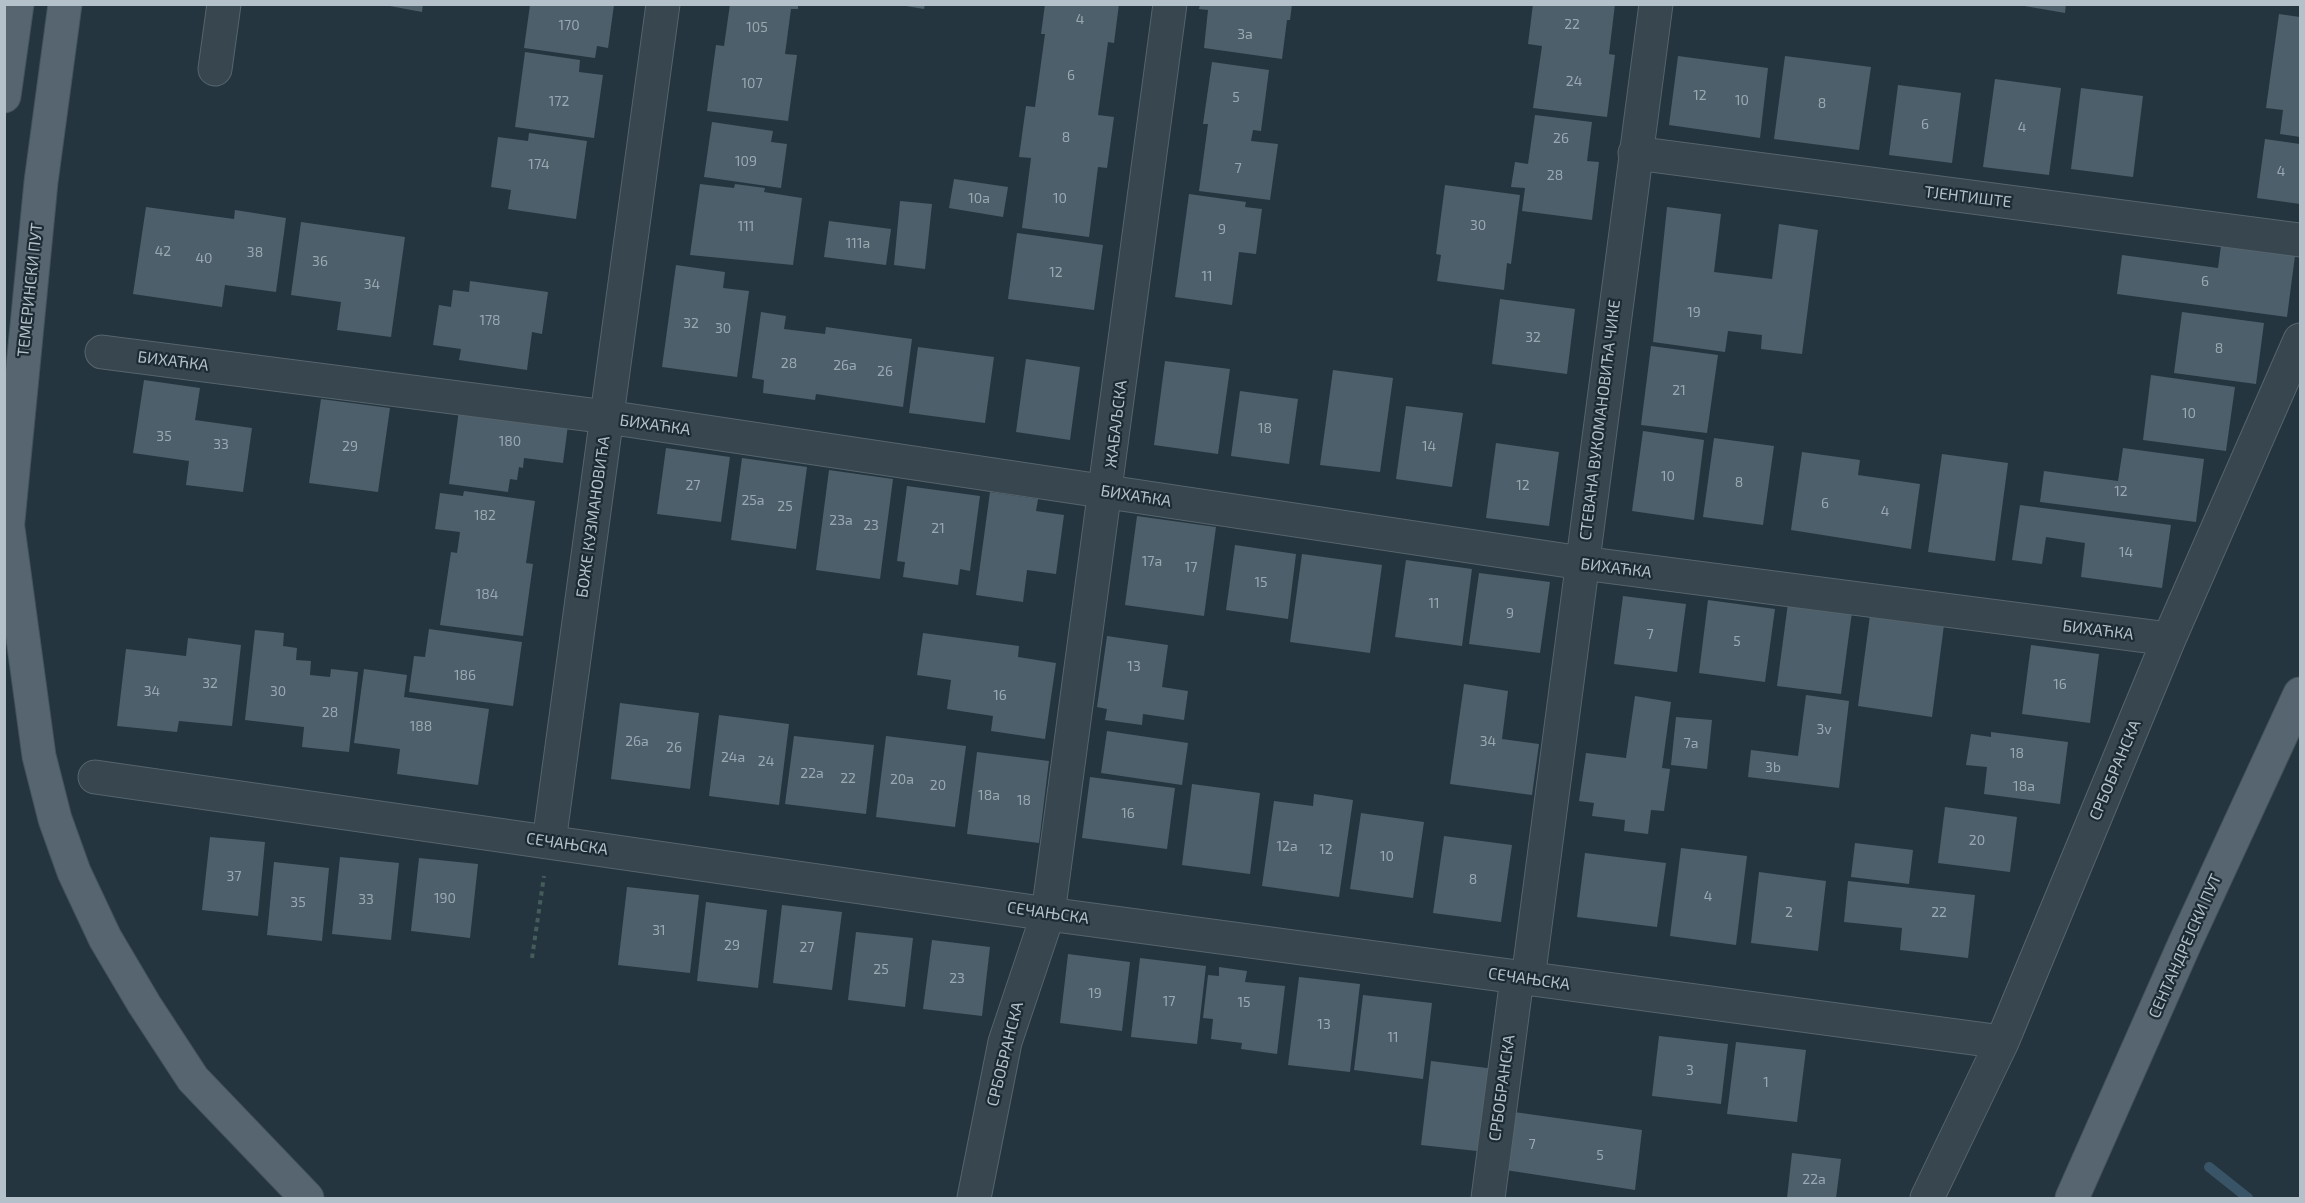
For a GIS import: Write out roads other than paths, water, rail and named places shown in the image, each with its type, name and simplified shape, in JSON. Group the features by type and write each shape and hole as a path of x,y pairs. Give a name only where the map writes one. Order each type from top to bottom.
{"main road":[{"path":"4,96 17,4"},
{"name":"ТЕМЕРИНСКИ ПУТ","path":"4,576 41,182 65,4"},
{"path":"8,521 39,756 55,819 74,873 105,938 144,1005 193,1079 307,1198"},
{"name":"СЕНТАНДРЕЈСКИ ПУТ","path":"2072,1198 2185,943 2301,694"}],"street":[{"path":"215,69 225,4"},
{"name":"БОЖЕ КУЗМАНОВИЋА","path":"549,842 663,4"},
{"name":"ЖАБАЉСКА","path":"1048,914 1107,492 1170,4"},
{"name":"СТЕВАНА ВУКОМАНОВИЋА ЧИКЕ","path":"1523,978 1582,563 1656,4"},
{"name":"ТЈЕНТИШТЕ","path":"1635,153 2301,240"},
{"name":"СРБОБРАНСКА","path":"1927,1198 2002,1042 2169,639 2301,340"},
{"name":"БИХАЋКА","path":"102,352 607,417 1582,563 2169,639"},
{"name":"СЕЧАЊСКА","path":"95,777 1048,914 2002,1042"},
{"name":"СРБОБРАНСКА","path":"974,1198 1005,1042 1048,914"},
{"name":"СРБОБРАНСКА","path":"1488,1198 1523,978"}],"waterway":[{"path":"2209,1167 2248,1198"}]}
